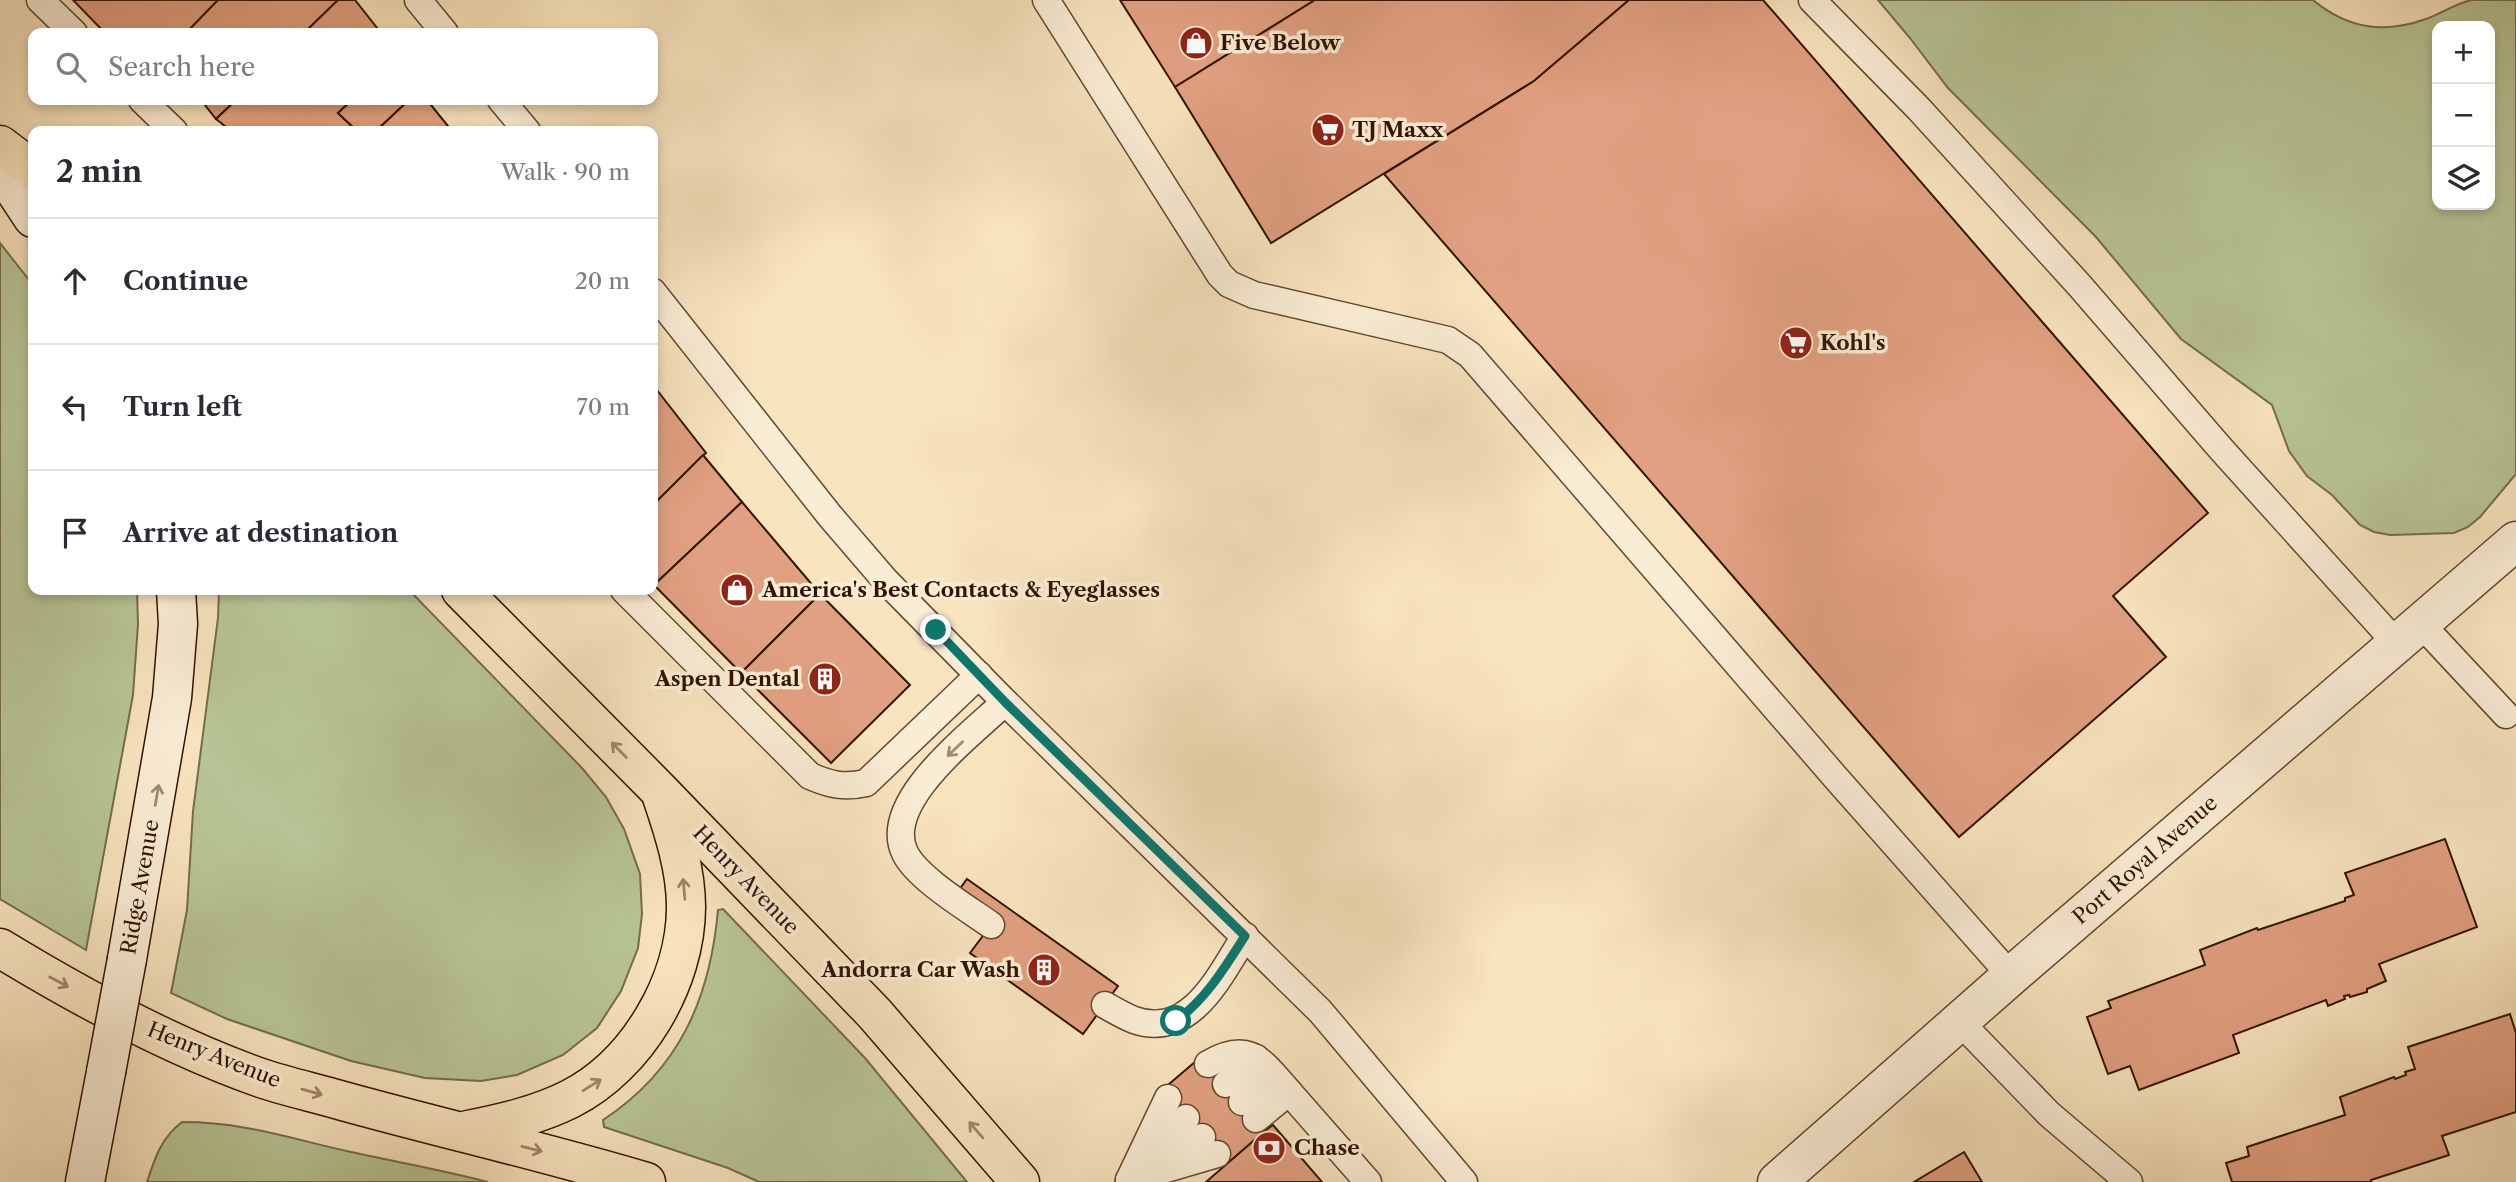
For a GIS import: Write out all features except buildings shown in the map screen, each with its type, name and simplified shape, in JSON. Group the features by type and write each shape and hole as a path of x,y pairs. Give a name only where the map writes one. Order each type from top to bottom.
{"main road":[{"path":"0,145 28,166"},
{"name":"Henry Avenue","path":"466,595 875,1014 1020,1182"},
{"path":"459,1132 534,1114 570,1099 603,1078 629,1053 647,1029 664,997 675,967 684,936 686,906 683,876 673,830 659,790"},
{"name":"Henry Avenue","path":"0,948 153,1033 261,1077 459,1132 559,1156 646,1182"}],"street":[{"path":"0,168 28,210"},
{"name":"Port Royal Avenue","path":"1777,1182 2011,976 2516,541"},
{"name":"Ridge Avenue","path":"85,1182 172,698 178,624 176,595"}],"lane":[{"path":"40,0 69,28"},
{"path":"418,0 441,28"},
{"path":"1046,0 1220,275 1229,284 1254,295 1448,340 1470,355 2011,976"},
{"path":"1812,0 1919,109 2221,449 2409,634 2505,715"},
{"path":"147,105 169,126"},
{"path":"505,105 523,126"},
{"path":"658,298 869,563 1005,702 1320,1011 1464,1182"},
{"path":"629,595 810,776 829,785 847,788 866,783 979,675"},
{"path":"990,925 918,870 905,854 900,839 901,818 926,777 1005,702"},
{"path":"1105,1005 1135,1020 1159,1024 1176,1021 1194,1008 1213,985 1245,936"},
{"path":"1961,1022 2049,1114 2129,1182"},
{"path":"1208,1063 1236,1052 1273,1075 1368,1182"},
{"path":"1273,1075 1241,1102 1273,1075"},
{"path":"1128,1181 1168,1098"},
{"path":"1128,1181 1201,1136 1128,1181"}],"green space":[{"path":"1878,0 2313,0 2326,10 2353,23 2381,27 2411,24 2472,0 2516,0 2516,474 2480,517 2468,527 2454,533 2390,535 2374,532 2360,525 2332,495 2307,476 2289,451 2272,405 2181,339 2096,237 1948,88"},
{"path":"0,243 28,279 28,595 137,595 138,624 133,695 86,950 0,899"},
{"path":"219,595 414,595 582,768 606,797 624,829 640,874 642,914 638,948 621,991 597,1028 563,1055 517,1075 481,1081 425,1078 351,1061 227,1019 171,993 187,910 193,811"},
{"path":"723,909 865,1058 967,1182 759,1182 728,1168 604,1127 603,1120 652,1079 686,1030 707,973 718,910"},
{"path":"182,1122 227,1125 268,1132 488,1182 147,1182 164,1142"}],"place":[{"name":"Five Below","path":"1196,43"},
{"name":"TJ Maxx","path":"1328,130"},
{"name":"Kohl's","path":"1796,343"},
{"name":"America's Best Contacts & Eyeglasses","path":"737,590"},
{"name":"Aspen Dental","path":"825,679"},
{"name":"Andorra Car Wash","path":"1044,970"},
{"name":"Chase","path":"1269,1148"}],"route":[{"path":"936,630 1005,702 1245,936 1213,985 1194,1008 1176,1021"}]}
